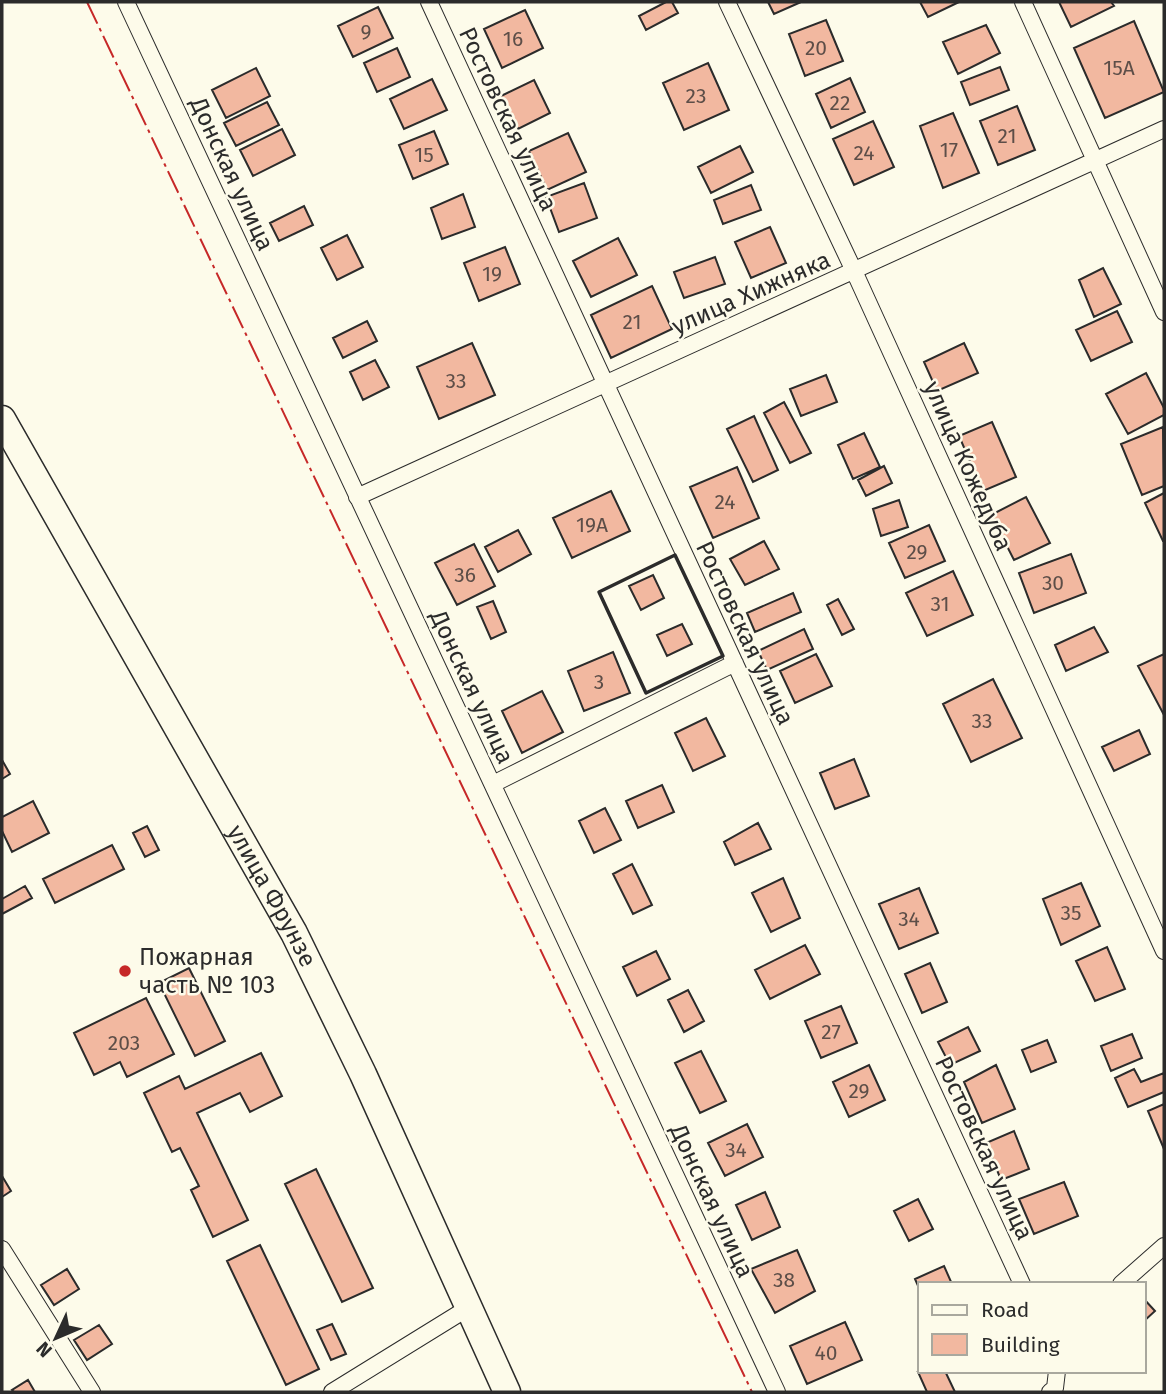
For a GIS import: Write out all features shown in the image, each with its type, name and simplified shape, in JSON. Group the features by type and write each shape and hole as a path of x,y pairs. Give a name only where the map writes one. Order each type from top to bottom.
{"main road":[{"name":"улица Фрунзе","path":"2,419 294,933 363,1074 507,1392"}],"street":[{"name":"Донская улица","path":"126,2 777,1392"},
{"name":"Ростовская улица","path":"429,2 1021,1282"},
{"name":"улица Кожедуба","path":"727,2 854,271 1164,951"},
{"path":"1023,2 1164,312"},
{"name":"улица Хижняка","path":"357,497 1164,129"},
{"path":"493,784 735,663"},
{"path":"1123,1282 1164,1246"},
{"path":"2,1249 92,1392"},
{"path":"332,1392 468,1308"},
{"path":"1050,1392 1055,1388 1058,1373"}],"building":[{"path":"666,2 672,2 678,13 646,30 639,16"},
{"path":"768,2 801,2 774,14"},
{"path":"920,2 959,2 928,17"},
{"path":"1059,2 1111,2 1114,6 1071,27"},
{"path":"378,7 393,38 353,57 338,26"},
{"path":"525,10 543,48 502,68 484,29"},
{"path":"826,20 843,61 805,76 789,34"},
{"path":"1134,21 1164,92 1105,118 1074,48"},
{"path":"986,25 1000,53 958,74 943,42"},
{"path":"397,48 410,77 377,92 364,63"},
{"path":"708,63 729,110 684,130 663,83"},
{"path":"1000,67 1009,90 970,105 961,82"},
{"path":"256,68 270,96 226,118 212,90"},
{"path":"850,78 865,112 831,128 816,94"},
{"path":"432,79 447,110 404,129 390,99"},
{"path":"534,80 550,113 518,129 501,96"},
{"path":"267,102 279,125 236,146 224,123"},
{"path":"1017,106 1035,150 998,165 980,121"},
{"path":"953,113 979,173 943,188 920,126"},
{"path":"873,121 894,167 854,185 833,139"},
{"path":"282,129 295,155 253,176 240,150"},
{"path":"434,131 448,164 413,179 399,145"},
{"path":"568,133 586,172 547,190 529,151"},
{"path":"740,146 753,172 711,193 698,167"},
{"path":"584,183 597,218 559,232 546,197"},
{"path":"751,185 761,210 723,224 714,200"},
{"path":"463,194 475,227 442,239 431,208"},
{"path":"304,206 313,225 279,241 270,223"},
{"path":"770,227 786,263 751,278 735,242"},
{"path":"347,235 363,267 337,280 321,248"},
{"path":"618,238 637,275 591,297 573,261"},
{"path":"505,247 520,284 479,301 464,263"},
{"path":"715,257 725,284 684,298 674,272"},
{"path":"1103,268 1121,304 1094,317 1079,280"},
{"path":"652,286 672,329 611,358 591,315"},
{"path":"1117,311 1132,342 1091,361 1076,330"},
{"path":"367,321 377,341 343,358 333,338"},
{"path":"472,343 495,395 439,419 417,367"},
{"path":"964,343 978,373 937,391 924,362"},
{"path":"375,360 389,387 363,400 350,372"},
{"path":"1146,373 1164,408 1164,415 1128,434 1106,394"},
{"path":"826,375 837,402 801,416 790,389"},
{"path":"784,402 811,453 790,463 764,413"},
{"path":"754,416 778,470 753,482 727,429"},
{"path":"992,422 1016,477 983,491 959,436"},
{"path":"1163,427 1164,486 1142,495 1121,444"},
{"path":"864,433 880,467 853,479 838,445"},
{"path":"884,466 892,483 866,496 858,480"},
{"path":"737,467 759,518 713,538 690,487"},
{"path":"611,491 630,531 572,558 553,518"},
{"path":"1164,493 1164,541 1163,541 1145,503"},
{"path":"1026,497 1050,543 1014,560 991,515"},
{"path":"899,500 908,527 881,536 873,509"},
{"path":"929,525 945,561 905,578 889,543"},
{"path":"518,530 531,554 498,572 485,547"},
{"path":"764,541 779,569 745,585 730,559"},
{"path":"474,544 495,586 457,605 435,563"},
{"path":"1071,554 1086,593 1034,613 1019,573"},
{"path":"953,571 973,615 927,636 906,593"},
{"path":"653,575 664,598 641,610 629,586"},
{"path":"793,593 801,612 755,632 747,613"},
{"path":"838,599 854,629 842,635 827,605"},
{"path":"493,601 506,632 491,639 477,607"},
{"path":"682,624 692,644 667,656 657,635"},
{"path":"1094,627 1108,652 1066,671 1055,645"},
{"path":"804,629 813,649 767,670 758,651"},
{"path":"613,652 630,693 584,711 568,671"},
{"path":"816,654 832,686 795,703 780,671"},
{"path":"1164,654 1164,715 1138,666"},
{"path":"993,679 1022,738 971,762 943,704"},
{"path":"542,691 563,732 522,753 502,711"},
{"path":"706,718 725,756 693,771 675,733"},
{"path":"1139,730 1150,754 1114,771 1102,747"},
{"path":"854,759 869,796 835,809 820,773"},
{"path":"2,760 10,774 2,779"},
{"path":"662,785 674,812 638,828 626,801"},
{"path":"33,801 49,833 12,852 2,831 2,817"},
{"path":"605,808 621,840 594,853 579,821"},
{"path":"758,823 771,849 735,865 724,842"},
{"path":"147,826 159,850 145,857 133,833"},
{"path":"112,845 124,869 55,903 43,879"},
{"path":"632,864 652,905 633,914 613,874"},
{"path":"783,878 800,918 771,932 752,893"},
{"path":"1081,883 1100,926 1061,945 1043,899"},
{"path":"25,886 32,898 2,914 2,899"},
{"path":"919,888 938,933 899,949 879,904"},
{"path":"805,945 820,974 770,999 755,970"},
{"path":"1107,947 1125,989 1095,1001 1076,961"},
{"path":"656,951 670,979 637,996 623,967"},
{"path":"930,963 947,1002 922,1013 905,974"},
{"path":"189,968 225,1041 195,1056 159,983"},
{"path":"688,990 704,1021 684,1032 668,1000"},
{"path":"146,998 174,1054 127,1077 120,1062 94,1075 74,1033"},
{"path":"841,1006 857,1043 821,1058 805,1021"},
{"path":"968,1027 980,1051 950,1065 938,1042"},
{"path":"1132,1034 1142,1058 1111,1071 1101,1046"},
{"path":"1047,1040 1056,1062 1031,1072 1022,1050"},
{"path":"701,1051 726,1101 700,1113 675,1063"},
{"path":"261,1053 282,1096 250,1112 240,1093 197,1113 248,1220 213,1237 191,1190 199,1186 180,1148 172,1152 144,1093 179,1076 185,1089"},
{"path":"869,1065 885,1100 849,1117 833,1082"},
{"path":"996,1065 1015,1109 982,1123 964,1082"},
{"path":"1134,1069 1141,1082 1164,1073 1164,1092 1128,1107 1115,1078"},
{"path":"1164,1104 1164,1149 1148,1111"},
{"path":"747,1124 763,1157 725,1176 708,1143"},
{"path":"1014,1131 1029,1169 1001,1180 986,1143"},
{"path":"316,1169 373,1288 342,1302 285,1184"},
{"path":"2,1176 11,1191 2,1197"},
{"path":"1064,1182 1078,1216 1034,1234 1019,1199"},
{"path":"765,1192 780,1227 752,1240 736,1205"},
{"path":"918,1199 933,1229 909,1241 894,1211"},
{"path":"260,1245 319,1369 286,1385 227,1261"},
{"path":"797,1250 815,1291 775,1313 751,1269"},
{"path":"944,1266 951,1282 918,1282 918,1286 915,1279"},
{"path":"67,1269 79,1289 54,1305 41,1285"},
{"path":"1145,1300 1155,1311 1145,1320"},
{"path":"845,1322 862,1360 807,1384 790,1346"},
{"path":"332,1324 346,1354 331,1360 317,1330"},
{"path":"99,1325 112,1344 87,1360 74,1340"},
{"path":"918,1373 946,1373 955,1392 927,1392"},
{"path":"28,1380 35,1392 12,1390"}],"wall":[{"path":"675,555 723,656 646,693 599,592 675,555"}],"power":[{"path":"87,2 752,1392"}],"place":[{"name":"Пожарная часть № 103","path":"125,971"}]}
